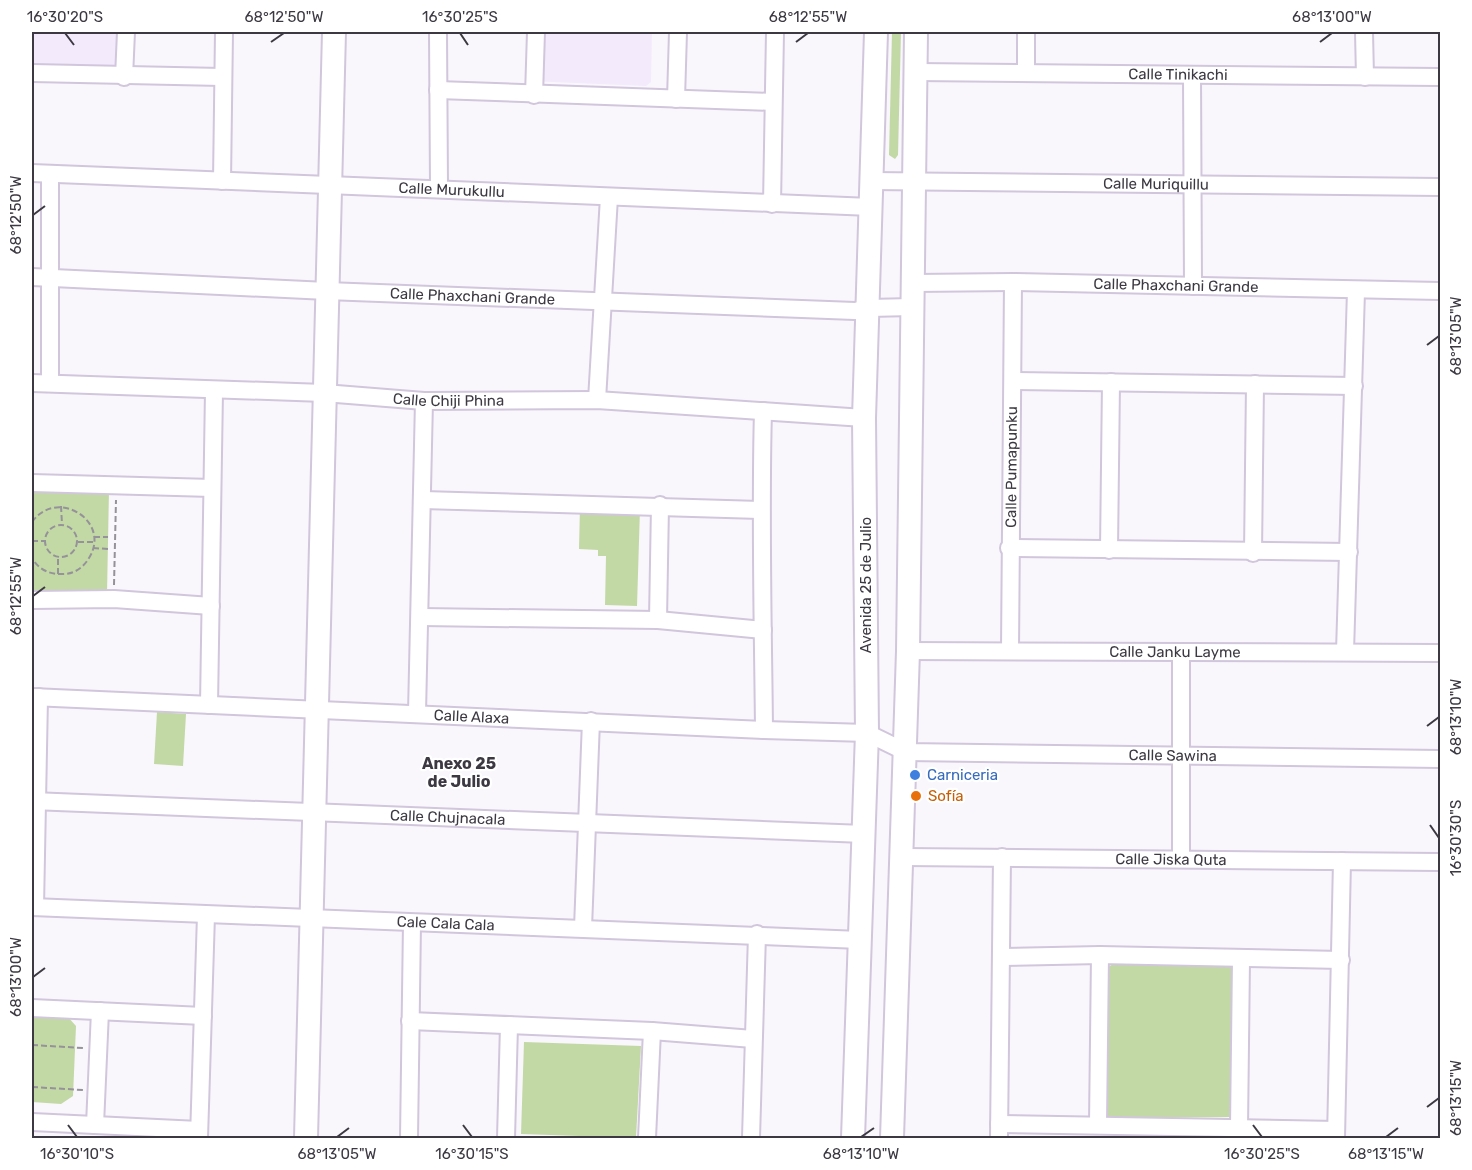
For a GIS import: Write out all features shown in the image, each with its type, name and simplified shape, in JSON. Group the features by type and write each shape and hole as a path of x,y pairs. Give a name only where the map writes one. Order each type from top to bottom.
{"main road":[{"path":"306,1138 334,32"},
{"name":"Avenida 25 de Julio","path":"853,1138 867,733 864,418 876,32"},
{"path":"892,1138 906,752 916,32"}],"street":[{"path":"124,77 126,32"},
{"path":"222,181 224,32"},
{"path":"438,32 439,188"},
{"path":"534,95 536,32"},
{"path":"676,99 678,32"},
{"path":"772,204 775,32"},
{"path":"1026,32 1026,73"},
{"path":"1364,32 1365,76"},
{"name":"Calle Tinikachi","path":"916,72 1440,78"},
{"path":"32,73 124,77 222,77"},
{"path":"1192,75 1195,184 1193,286"},
{"path":"438,90 773,102"},
{"name":"Calle Murukullu","path":"32,173 331,183 871,207"},
{"path":"50,174 50,383"},
{"name":"Calle Muriquillu","path":"871,181 1440,187"},
{"path":"597,400 601,300 609,197"},
{"name":"Calle Phaxchani Grande","path":"32,277 327,291 855,311 868,308 913,307"},
{"name":"Calle Phaxchani Grande","path":"914,283 1012,282 1440,291"},
{"name":"Calle Pumapunku","path":"1010,651 1012,282"},
{"path":"1345,652 1356,291"},
{"path":"1013,381 1354,386"},
{"path":"1109,550 1111,382"},
{"name":"Calle Chiji Phina","path":"32,383 324,393 424,401 597,400 864,418"},
{"path":"1253,553 1255,384"},
{"path":"209,705 214,391"},
{"path":"417,713 421,617 424,401"},
{"path":"764,411 760,510 764,730"},
{"path":"32,483 212,488"},
{"path":"423,500 660,505 760,510"},
{"path":"658,620 660,505"},
{"path":"1010,548 1253,553 1348,552"},
{"path":"32,600 114,600 211,606"},
{"path":"421,617 658,620 763,630"},
{"name":"Calle Janku Layme","path":"908,651 1440,653"},
{"path":"1181,652 1181,858"},
{"path":"33,907 35,697"},
{"name":"Calle Alaxa","path":"35,697 867,733 906,752"},
{"path":"583,928 591,721"},
{"name":"Calle Sawina","path":"906,752 1440,759"},
{"name":"Calle Chujnacala","path":"34,801 864,834"},
{"name":"Calle Jiska Quta","path":"903,857 1440,862"},
{"path":"1002,857 999,1131 1098,1124 1239,1128 1336,1134 1342,861"},
{"name":"Cale Cala Cala","path":"33,907 412,924 758,934 860,940"},
{"path":"32,1122 199,1134 206,915"},
{"path":"409,1138 412,924"},
{"path":"751,1138 758,934"},
{"path":"1000,957 1100,955 1341,960"},
{"path":"1098,1124 1100,955"},
{"path":"1239,1128 1241,959"},
{"path":"32,1008 202,1016"},
{"path":"95,1125 100,1011"},
{"path":"410,1021 652,1031 753,1038"},
{"path":"506,1138 509,1025"},
{"path":"646,1138 652,1031"}],"path":[{"path":"114,600 116,484"},
{"path":"61,506 62,524"},
{"path":"32,522 40,512 61,506 81,513 88,521 94,537 93,548 86,563 77,571 58,574 43,570 32,558"},
{"path":"62,524 75,532 78,542 73,552 58,557 49,552 45,542 51,528 62,524"},
{"path":"94,537 108,537"},
{"path":"32,541 45,542"},
{"path":"78,542 94,542"},
{"path":"93,548 108,549"},
{"path":"58,557 58,574"},
{"path":"32,1045 92,1048"},
{"path":"32,1088 89,1090"}],"shaded area":[{"path":"32,32 118,32 117,65 112,68 32,65"},
{"path":"527,32 652,32 651,82 646,86 529,81 526,77"}],"green space":[{"path":"892,32 901,32 898,155 895,159 889,155"},
{"path":"32,488 109,490 107,594 32,592"},
{"path":"580,506 640,509 637,606 605,605 606,556 598,556 598,550 579,549"},
{"path":"157,712 186,714 183,766 154,764"},
{"path":"1229,962 1237,970 1231,1117 1104,1118 1108,967 1115,963"},
{"path":"32,1014 67,1016 76,1026 73,1096 61,1104 32,1102"},
{"path":"524,1042 641,1046 636,1138 521,1134"}],"place":[{"name":"Carniceria","path":"915,775"},
{"name":"Sofía","path":"916,796"}],"district":[{"name":"Anexo 25 de Julio","path":"459,772"}]}
